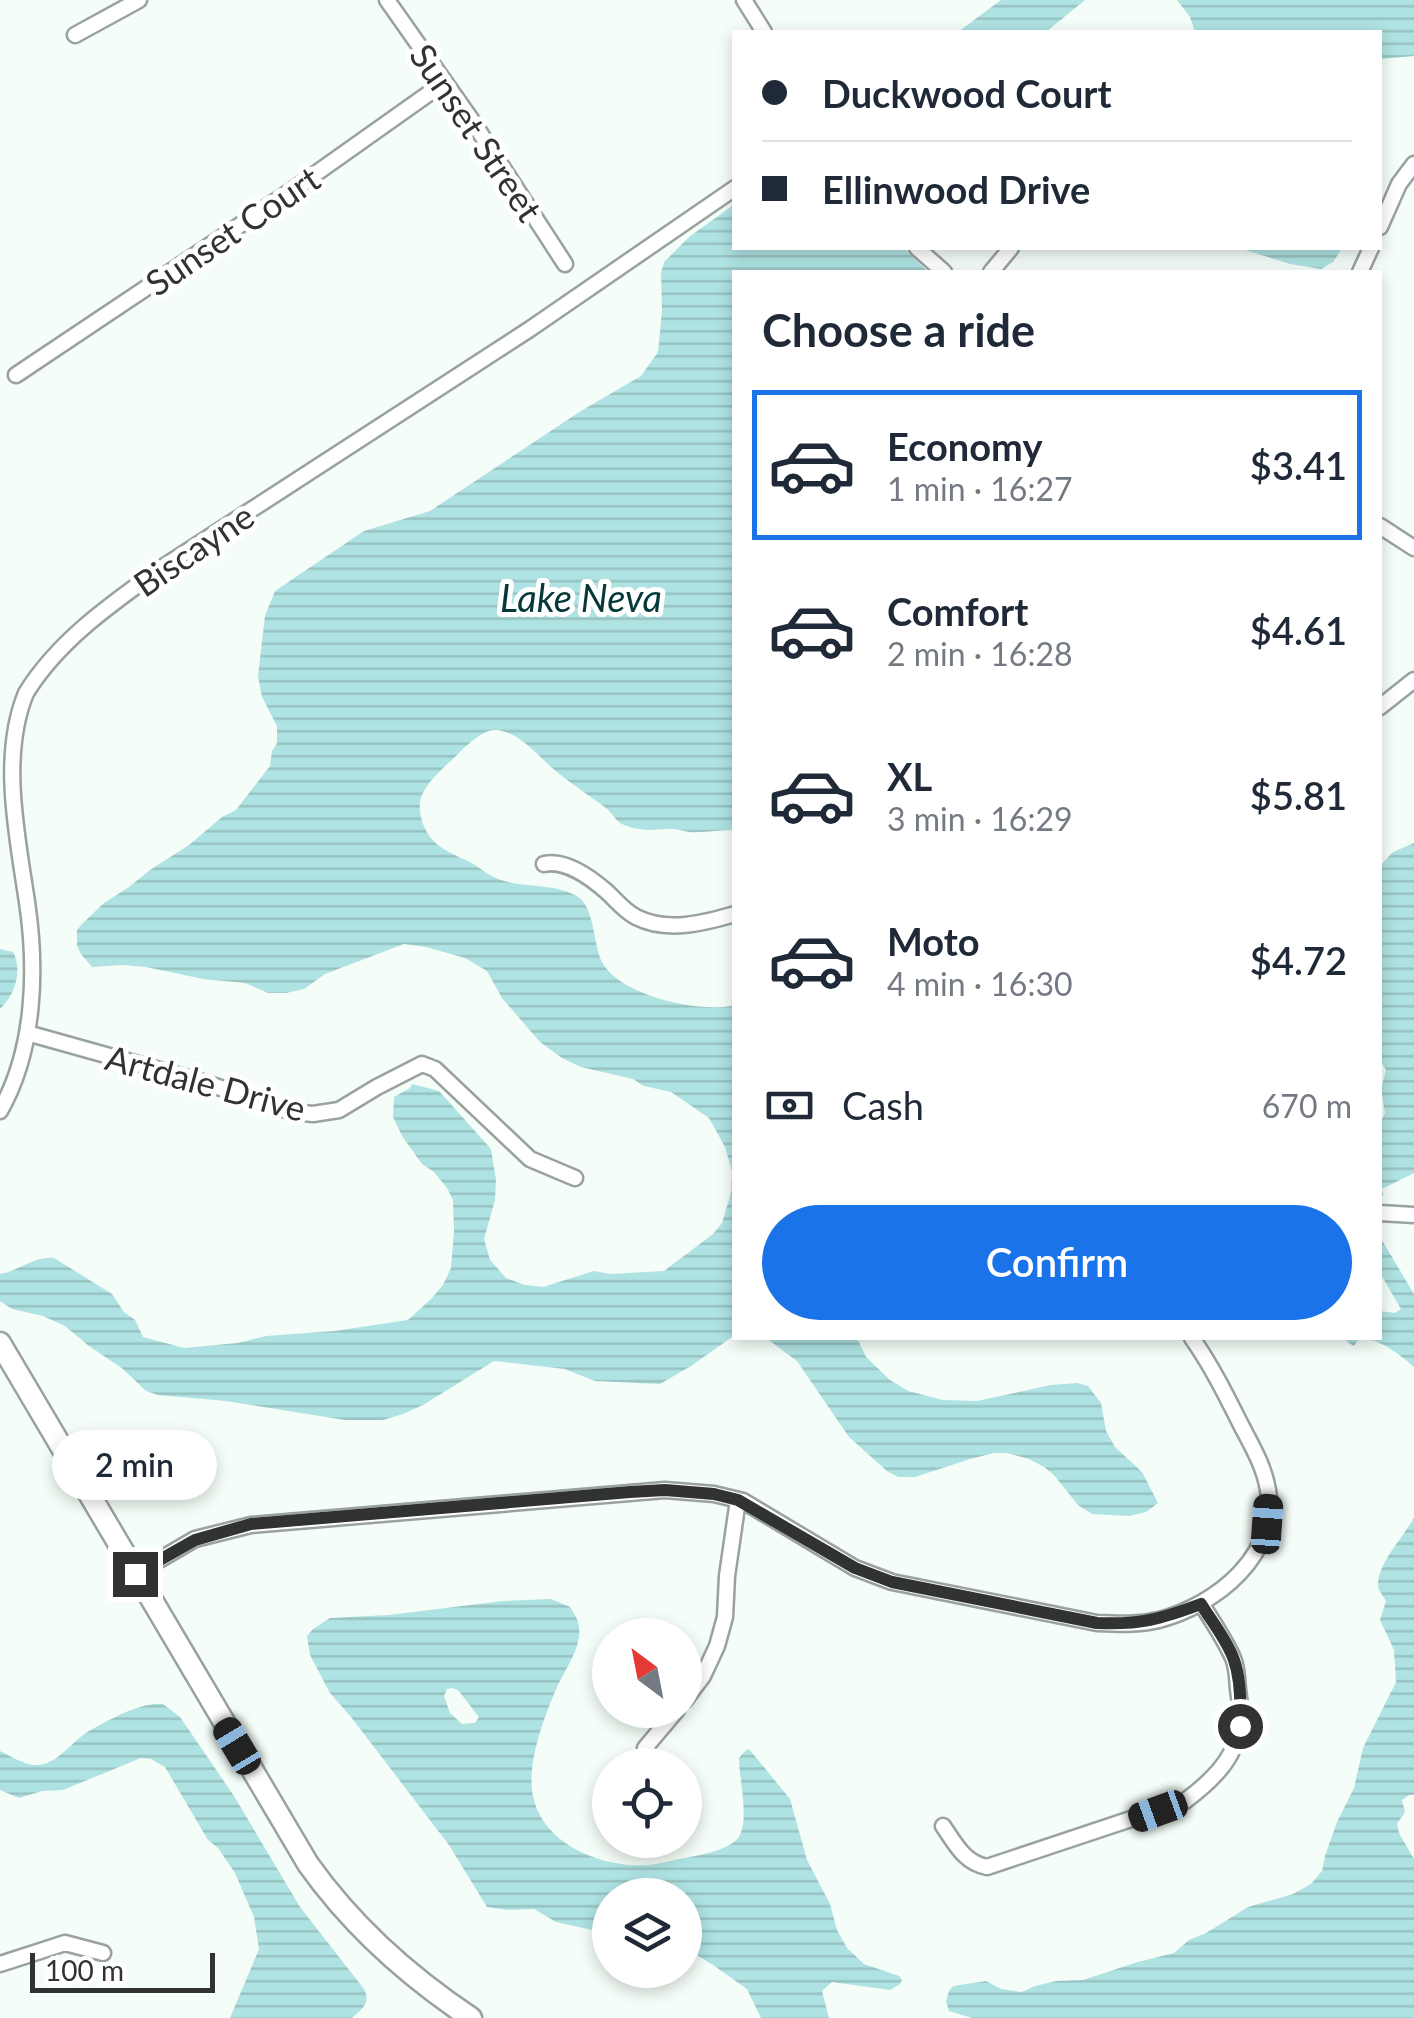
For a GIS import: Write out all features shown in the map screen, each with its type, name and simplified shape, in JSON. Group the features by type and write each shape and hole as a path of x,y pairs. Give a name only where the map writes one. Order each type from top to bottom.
{"main road":[{"path":"0,1343 290,1836 328,1891 358,1926 422,1984 471,2018"}],"street":[{"path":"74,35 139,0"},
{"name":"Sunset Street","path":"386,0 565,264"},
{"path":"744,0 763,30"},
{"name":"Sunset Court","path":"16,375 294,189 445,82"},
{"path":"1382,222 1399,184 1414,164"},
{"name":"Biscayne","path":"0,1111 18,1068 32,974 32,936 6,776 10,732 24,695 44,669 78,632 160,569 530,330 732,190"},
{"path":"920,250 942,270"},
{"path":"993,270 1009,250"},
{"path":"1382,527 1414,548"},
{"path":"1382,705 1414,680"},
{"path":"544,864 551,862 570,868 604,889 636,917 654,922 674,926 732,915"},
{"name":"Artdale Drive","path":"26,1033 206,1083 292,1112 313,1114 338,1110 422,1064 436,1069 530,1159 575,1178"},
{"path":"1382,1213 1414,1214"},
{"path":"135,1574 195,1540 251,1524 665,1490 738,1500 855,1568 892,1582 1097,1623 1159,1620 1201,1604 1239,1575 1256,1555 1267,1524 1269,1494 1262,1465 1193,1340"},
{"path":"702,1677 717,1646 725,1616 738,1500"},
{"path":"944,1826 964,1856 986,1868 1185,1802 1206,1786 1222,1770 1235,1744 1241,1705 1235,1662 1201,1604"},
{"path":"645,1748 662,1728"},
{"path":"0,1964 65,1943 102,1953"}],"water":[{"path":"1001,0 1085,0 1048,30 961,30"},
{"path":"1177,0 1414,0 1414,56 1382,59 1382,30 1194,30"},
{"name":"Lake Neva","path":"732,206 732,250 906,250 926,270 732,270 732,830 695,832 627,826 521,740 495,730 474,739 438,773 425,789 420,806 427,833 445,850 497,879 557,889 582,900 603,964 627,985 683,1004 732,1005 732,1171 725,1147 709,1118 671,1092 562,1058 540,1042 502,998 487,971 465,958 404,944 325,974 304,989 286,993 268,993 245,983 146,967 92,967 77,946 77,930 104,903 236,810 270,766 277,726 262,697 258,676 265,616 275,591 364,531 430,511 641,376 658,352 664,262 689,237"},
{"path":"1245,250 1341,250 1333,262 1321,269"},
{"path":"1414,843 1414,1173 1382,1189 1382,1085 1386,1070 1382,1063 1382,864 1393,852"},
{"path":"0,949 13,952 17,974 13,990 0,1009"},
{"name":"Lake Neva","path":"412,1084 439,1091 491,1149 495,1200 484,1239 490,1260 506,1278 525,1285 543,1287 594,1271 664,1271 713,1234 722,1223 731,1193 732,1171 732,1337 660,1384 595,1381 565,1369 494,1361 403,1414 383,1420 345,1420 146,1391 65,1326 12,1309 0,1301 0,1274 40,1259 54,1258 112,1294 135,1320 143,1337 184,1348 408,1320 443,1285 451,1268 454,1231 453,1200 447,1188 422,1164 393,1117 394,1097"},
{"path":"1382,1240 1414,1294 1414,1367 1370,1340 1382,1340 1382,1311 1395,1313 1401,1309 1382,1276"},
{"path":"769,1340 858,1340 866,1357 890,1380 908,1391 943,1400 977,1401 1051,1385 1088,1386 1101,1403 1106,1431 1115,1447 1142,1472 1158,1503 1146,1512 1129,1516 1092,1514 1078,1505 1044,1467 1007,1453 970,1459 915,1477 898,1477 849,1437 797,1361"},
{"path":"1414,1518 1414,1795 1402,1800 1405,1812 1397,1824 1414,1859 1414,2018 972,2018 949,2011 946,2001 953,1986 986,1981 1001,1989 1022,1992 1056,1981 1083,1980 1174,1953 1189,1940 1248,1907 1293,1894 1311,1884 1322,1871 1337,1822 1354,1788 1363,1748 1396,1682 1394,1650 1380,1620 1386,1601 1378,1588 1379,1578 1386,1560"},
{"path":"551,1599 570,1607 579,1625 579,1635 548,1710 532,1769 533,1796 549,1828 577,1850 612,1862 648,1865 702,1858 702,1854 723,1848 740,1835 744,1808 739,1758 749,1749 790,1799 807,1860 847,1948 864,1964 899,1976 900,1984 890,1990 832,1982 822,1991 829,2018 761,2018 747,1989 702,1958 702,1878 592,1878 592,1930 556,1922 534,1909 487,1907 449,1845 330,1693 310,1655 307,1636 330,1618 503,1601","holes":["447,1689 458,1690 479,1717 475,1723 462,1724 450,1713 444,1696"]},
{"path":"163,1704 180,1717 234,1796 300,1907 364,1989 366,2002 352,2018 230,2018 259,1949 254,1917 235,1873 208,1840 165,1767 141,1758 63,1790 19,1798 0,1790 0,1751 28,1764 44,1764 97,1727"}],"route":[{"path":"135,1574 195,1540 251,1524 630,1492 714,1494 743,1502 855,1568 892,1582 952,1596 1097,1623 1127,1624 1159,1620 1201,1604 1235,1662 1240,1726"}]}
